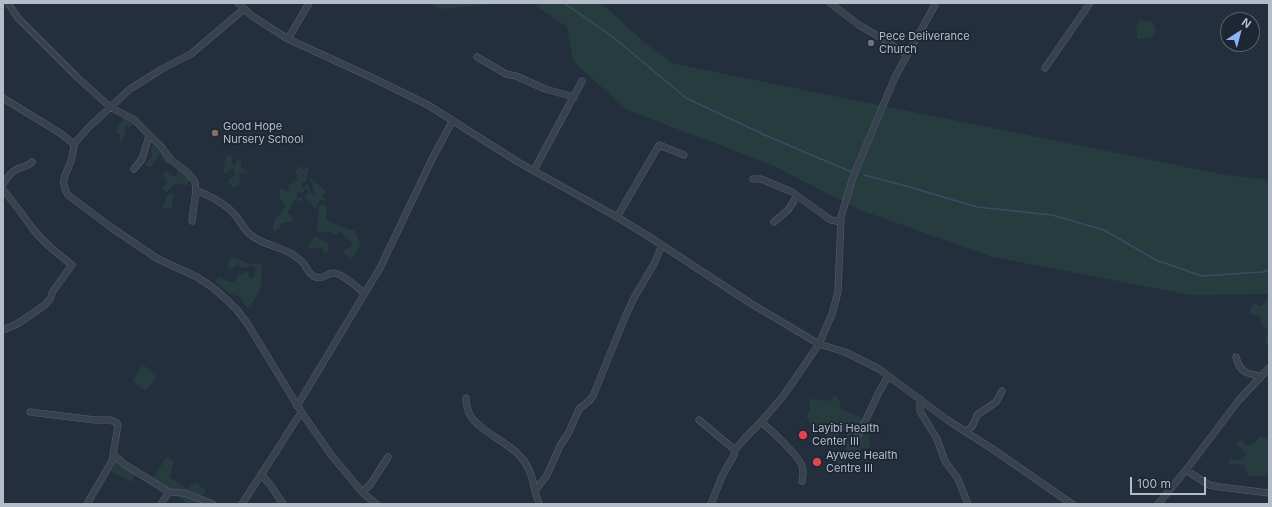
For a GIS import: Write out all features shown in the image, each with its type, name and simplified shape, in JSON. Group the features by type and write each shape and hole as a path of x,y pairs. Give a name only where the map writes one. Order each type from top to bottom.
{"street":[{"path":"8,3 18,18 78,78 110,107 135,120 149,136 160,145 170,160 186,171 193,179 196,190 192,221"},
{"path":"238,3 252,16 288,39 428,105 518,162 617,217 750,303 818,344 845,352 873,366 941,415 1008,459 1072,504"},
{"path":"288,39 309,3"},
{"path":"830,3 859,25 883,39 907,56"},
{"path":"711,504 722,476 734,455 735,450 784,395 818,344 832,314 838,292 841,222 843,210 857,167 891,86 936,3"},
{"path":"1045,68 1090,3"},
{"path":"244,9 191,54 162,69 130,89 88,128 74,144 72,158 63,182 68,196 99,219 158,259 197,277 212,287 237,310 297,406 332,456 362,492 376,504"},
{"path":"477,57 506,74 516,76 545,90 574,97"},
{"path":"534,170 582,81"},
{"path":"3,98 60,133 74,144"},
{"path":"297,406 380,268 432,159 453,120"},
{"path":"134,169 142,159 149,136"},
{"path":"617,217 659,145 684,155"},
{"path":"3,184 16,169 26,167 32,162"},
{"path":"753,179 761,179 792,192 828,218 841,222"},
{"path":"3,190 43,240 72,264 45,305 17,324 3,330"},
{"path":"196,190 215,200 232,212 238,217 245,230 252,236 264,243 290,253 299,259 308,271 315,276 322,278 330,274 336,274 345,278 364,293"},
{"path":"774,222 788,210 797,196"},
{"path":"535,491 547,475 560,446 569,432 578,410 593,396 625,317 635,296 654,264 662,245"},
{"path":"1236,357 1238,366 1241,369 1252,375 1261,376"},
{"path":"1158,504 1186,470 1235,404 1269,368"},
{"path":"859,434 888,376"},
{"path":"966,432 973,425 977,415 996,402 1002,391"},
{"path":"466,398 469,415 523,459 532,477 539,504"},
{"path":"920,399 920,411 937,439 945,461 958,479 968,504"},
{"path":"30,412 116,421 118,425 114,455 109,468 87,504"},
{"path":"242,504 302,413"},
{"path":"699,420 735,450"},
{"path":"761,422 773,431 801,464 803,473 802,481"},
{"path":"114,455 124,464 169,492 184,492 213,504"},
{"path":"362,492 370,485 388,457"},
{"path":"1186,470 1209,485 1269,493"},
{"path":"261,474 283,504"},
{"path":"161,504 169,492"}],"green space":[{"path":"429,3 502,3 440,9"},
{"path":"532,3 601,3 642,40 671,63 1225,175 1269,180 1269,294 1191,295 993,257 860,210 770,164 627,110 573,61 567,27"},
{"path":"1140,20 1153,22 1156,33 1150,38 1138,39 1136,28"},
{"path":"126,114 131,114 143,125 141,130 134,125 128,128 127,124 124,128 126,133 123,136 124,139 122,142 119,140 120,135 116,133 116,130"},
{"path":"154,142 172,156 172,160 167,165 161,158 161,153 151,167 144,165 152,156 151,150"},
{"path":"231,155 233,165 235,166 236,161 241,160 241,166 248,171 247,174 242,173 239,177 241,180 239,185 234,188 228,183 228,180 235,175 233,168 226,173 223,172 226,156"},
{"path":"302,166 303,170 306,167 309,170 307,177 305,178 308,180 301,184 305,191 301,194 300,191 298,192 297,197 301,197 303,199 302,202 297,199 292,201 288,212 293,218 292,222 282,223 274,232 274,222 285,207 280,198 279,191 282,188 285,192 289,189 288,185 296,182 297,177 295,170"},
{"path":"167,171 173,176 176,176 178,171 186,171 191,178 186,186 180,183 172,186 167,192 161,190 167,182 163,173"},
{"path":"310,177 327,193 323,194 326,198 325,200 320,200 314,208 311,204 312,202 306,200 305,196 309,192 304,187 308,184 310,191 315,196"},
{"path":"173,193 172,208 163,209 162,205 165,205 166,196"},
{"path":"323,204 327,208 326,220 355,231 360,247 351,260 342,250 350,248 353,243 340,232 334,235 329,231 319,233 316,227 319,221 317,217 319,213 319,205"},
{"path":"315,236 329,244 327,246 329,248 327,253 323,253 323,249 317,247 312,249 309,248 309,245"},
{"path":"231,257 249,264 262,264 259,293 247,308 241,297 230,294 215,282 218,277 229,282 234,282 238,276 248,271 249,278 253,278 256,268 251,266 240,268 238,264 230,270 228,267"},
{"path":"1269,297 1269,347 1265,342 1268,330 1261,323 1260,316 1249,313 1253,303 1261,306"},
{"path":"142,364 157,376 146,391 133,382"},
{"path":"837,395 842,410 860,417 870,436 870,446 866,449 863,448 858,451 855,458 850,457 840,465 832,468 830,465 846,447 847,431 840,430 838,439 827,439 812,426 806,416 810,410 809,399 828,401"},
{"path":"1260,436 1269,440 1269,476 1248,476 1244,465 1229,464 1229,459 1242,460 1246,454 1236,444 1241,440 1247,446 1255,443"},
{"path":"166,457 174,461 170,477 187,489 195,483 206,490 196,504 188,504 153,479"},
{"path":"117,460 137,472 131,482 111,471"}],"waterway":[{"path":"564,3 613,37 686,98 767,136 854,173"},
{"path":"864,175 977,207 1052,215 1104,230 1156,260 1202,276 1262,272 1269,270"}],"place":[{"name":"Pece Deliverance Church","path":"871,43"},
{"name":"Good Hope Nursery School","path":"215,133"},
{"name":"Layibi Health Center III","path":"803,435"},
{"name":"Aywee Health Centre III","path":"817,462"}]}
